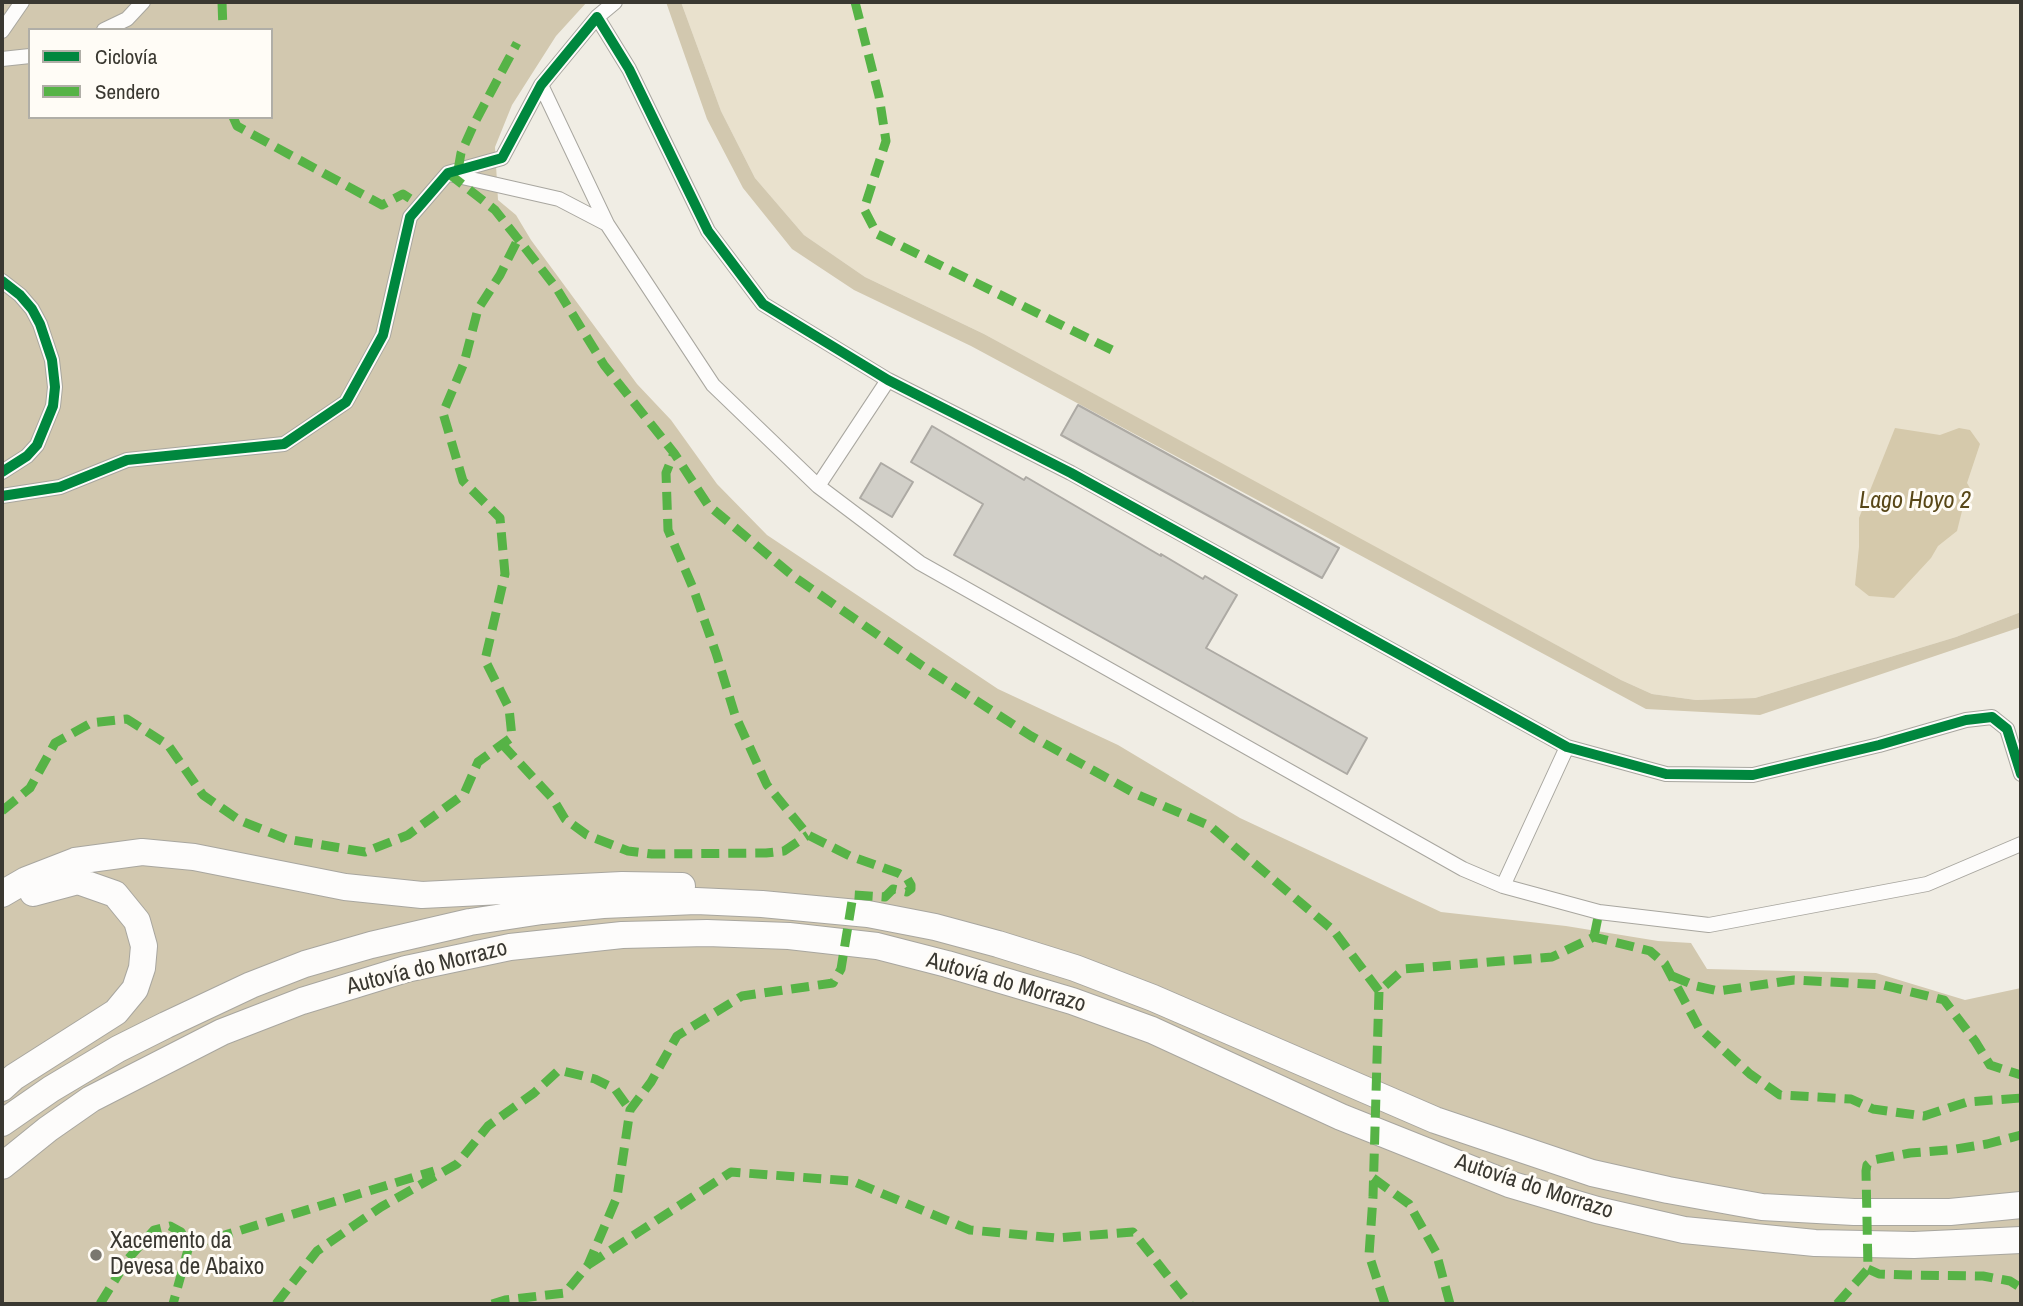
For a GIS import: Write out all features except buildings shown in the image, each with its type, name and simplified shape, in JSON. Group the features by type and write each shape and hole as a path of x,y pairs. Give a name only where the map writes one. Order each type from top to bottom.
{"highway":[{"path":"2,894 26,880 75,861 142,852 194,857 345,887 422,895 622,885 723,887 835,897 868,914"},
{"path":"2,912 33,893 78,881 115,894 136,921 144,946 142,968 135,989 116,1012 57,1048 2,1088"},
{"name":"Autovía do Morrazo","path":"2,1123 51,1089 118,1049 251,985 305,964 371,945 470,922 542,911 603,905 709,902 762,904 868,914 935,927 1075,968 1153,998 1435,1119 1592,1173 1762,1207 1854,1212 1950,1212 2021,1205"},
{"name":"Autovía do Morrazo","path":"2,1166 91,1099 222,1032 302,1001 406,969 510,947 622,935 775,935 877,946 1072,1000 1152,1030 1341,1117 1496,1179 1597,1210 1684,1230 1815,1243 1914,1245 2021,1240"}],"street":[{"path":"2,31 22,2"},
{"path":"108,28 127,19 143,2"},
{"path":"2,496 60,487 127,460 284,444 346,402 383,335 410,217 448,173 502,158 541,85 597,17 615,2"},
{"path":"597,17 629,69 708,231 763,304 888,380 1071,472 1567,747 1666,774 1753,775 1879,745 1966,720 1992,718 2007,729 2021,774"},
{"path":"2,59 28,56"},
{"path":"541,85 607,225 713,385 818,486 920,563 1463,869 1503,886 1599,912 1709,925 1927,884 2021,844"},
{"path":"448,173 559,199 607,225"},
{"path":"2,281 20,295 40,324 52,360 55,387 53,406 37,444 27,456 2,472"},
{"path":"818,486 888,380"},
{"path":"1503,886 1567,747"}],"shaded area":[{"path":"2,2 587,2 556,36 512,105 495,147 498,200 516,215 531,240 637,384 671,420 717,484 767,535 998,689 1118,745 1240,818 1441,912 1691,943 1707,969 1876,973 1965,1000 2021,988 2021,1304 2,1304"},
{"path":"666,2 681,2 721,111 755,178 804,235 865,277 984,334 1621,680 1652,694 1696,700 1755,698 1956,637 2021,612 2021,627 1760,715 1646,709 971,346 854,290 792,249 743,188 707,119"},
{"path":"681,2 2021,2 2021,612 1956,637 1755,698 1696,700 1652,694 1621,680 984,334 865,277 804,235 755,178 721,111"}],"water":[{"name":"Lago Hoyo 2","path":"1895,428 1940,435 1959,428 1970,430 1980,444 1967,483 1974,495 1963,507 1957,531 1938,546 1931,558 1894,598 1869,596 1855,585 1859,518"}],"marked path":[{"path":"222,2 223,28"},
{"path":"855,2 879,96 886,141 864,209 877,234 1118,353"},
{"path":"458,170 461,153 475,122 517,43"},
{"path":"234,119 237,126 382,205 403,194 420,205"},
{"path":"448,173 495,210 518,239 557,289 604,365 674,453 708,505 793,576 921,665 1031,736 1136,794 1210,826 1334,931 1379,991"},
{"path":"2,811 30,788 55,743 91,723 127,719 168,745 203,795 239,820 286,839 365,852 408,835 464,794 478,762 512,737 509,708 485,660 505,574 500,518 463,481 443,413 464,363 478,309 500,275 518,239"},
{"path":"492,1304 565,1293 588,1265 617,1197 630,1110 651,1082 677,1036 742,996 833,983 841,969 853,895 885,897 893,889 907,892 911,889 907,878 898,873 850,856 808,835 767,785 735,715 693,588 668,530 666,473 674,453"},
{"path":"502,744 553,799 565,819 587,835 628,851 652,854 766,853 784,851 808,835"},
{"path":"1594,937 1599,912"},
{"path":"1385,1304 1369,1255 1379,991 1404,969 1552,957 1594,937 1650,951 1665,964 1699,1028 1750,1074 1780,1095 1851,1099 1873,1109 1924,1116 1967,1102 2021,1098"},
{"path":"1672,976 1718,991 1794,980 1883,985 1944,1000 1990,1065 2021,1075"},
{"path":"276,1304 317,1251 381,1207 457,1164 488,1126 534,1093 559,1070 595,1079 615,1089 630,1110"},
{"path":"1837,1304 1868,1269 1867,1165 1873,1160 1987,1144 2021,1135"},
{"path":"189,1246 434,1171"},
{"path":"588,1265 731,1172 852,1181 970,1230 1056,1238 1133,1232 1190,1304"},
{"path":"1373,1178 1409,1204 1436,1252 1450,1304"},
{"path":"100,1304 128,1259 154,1230 170,1226 181,1232 189,1246 173,1304"},
{"path":"1868,1269 1879,1274 1983,1276 2010,1281 2021,1288"}],"cycle path":[{"path":"2,496 60,487 127,460 284,444 346,402 383,335 410,217 448,173 502,158 541,85 597,17 629,69 708,231 763,304 888,380 1071,473 1567,747 1666,774 1753,775 1879,745 1966,720 1992,717 2007,729 2021,774"},
{"path":"2,281 20,295 40,324 52,360 55,387 53,406 37,445 27,456 2,472"}],"place":[{"name":"Xacemento da Devesa de Abaixo","path":"96,1255"}]}
